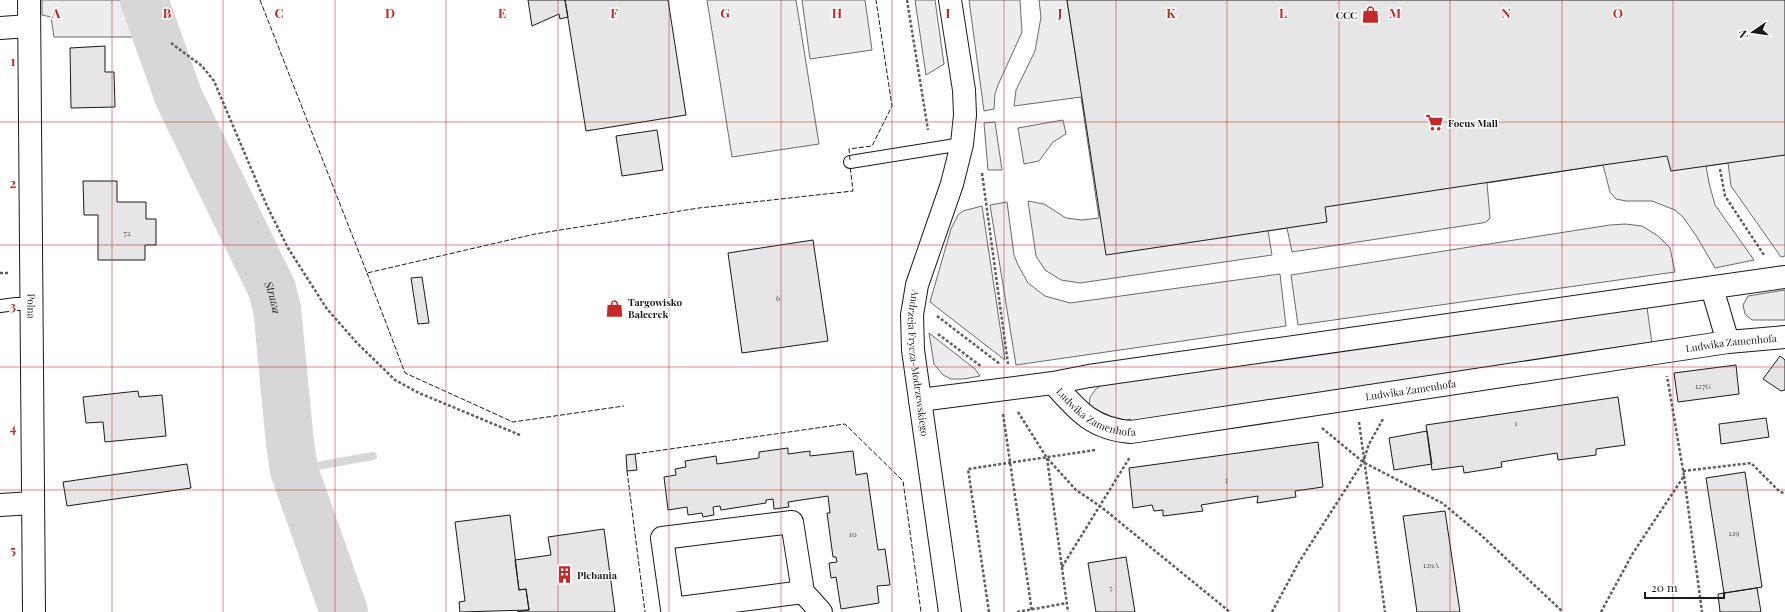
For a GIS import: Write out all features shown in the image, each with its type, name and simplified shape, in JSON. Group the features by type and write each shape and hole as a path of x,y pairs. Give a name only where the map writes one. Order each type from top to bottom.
{"street":[{"name":"Polna","path":"29,0 30,304 34,612"},
{"name":"Andrzeja Frycza-Modrzewskiego","path":"950,0 964,90 962,144 952,184 920,272 912,315 913,350 950,612"},
{"path":"0,28 29,26"},
{"name":"Ludwika Zamenhofa","path":"920,400 1053,383 1089,376 1785,277"},
{"path":"1712,288 1728,342"},
{"name":"Ludwika Zamenhofa","path":"1053,383 1078,411 1092,422 1105,428 1131,432 1728,342 1785,337"},
{"path":"0,505 33,503"},
{"path":"803,592 672,609 662,538 792,522 803,592 821,612"}],"lane":[{"path":"850,162 962,144"},
{"path":"0,306 30,304"}],"path":[{"path":"907,0 931,148"},
{"path":"171,43 202,66 214,81 258,187 288,248 328,309 357,343 395,380 419,393 520,435"},
{"path":"981,166 1005,389 1010,463 1032,611"},
{"path":"1720,169 1725,196 1767,259"},
{"path":"912,315 986,370 1005,389 1047,458 1076,490 1100,506 1230,612"},
{"path":"1664,352 1684,476 1702,612"},
{"path":"1358,417 1363,462 1385,612"},
{"path":"1272,612 1299,562 1363,462 1369,444 1384,418"},
{"path":"1319,426 1363,462 1442,503 1481,535 1563,612"},
{"path":"1062,567 1130,456"},
{"path":"989,612 968,469 1047,458"},
{"path":"1047,458 1068,612"},
{"path":"1683,471 1751,463 1780,492 1785,493"},
{"path":"1601,612 1633,554 1684,476"},
{"path":"1017,612 1032,611 1067,603"}],"shaded area":[{"path":"42,0 131,0 143,37 54,37 51,17 42,15"},
{"path":"707,0 796,0 819,144 732,157"},
{"path":"802,0 865,0 872,50 810,59"},
{"path":"915,0 935,0 944,64 926,75"},
{"path":"969,0 1020,0 1022,32 998,85 995,94 994,109 984,111"},
{"name":"Focus Mall","path":"1039,0 1067,0 1079,79 1619,0 1785,0 1785,256 1781,257 1731,186 1728,163 1706,166 1709,183 1715,205 1754,260 1715,268 1697,237 1683,217 1675,210 1652,201 1626,201 1616,199 1610,192 1603,165 1487,183 1490,218 1486,222 1482,223 1292,252 1287,228 1268,231 1272,255 1080,283 1061,280 1045,270 1036,256 1028,201 1044,204 1066,218 1082,220 1099,218 1081,97 1014,106 1016,90 1035,51 1041,17"},
{"path":"1063,120 1066,134 1053,142 1039,161 1024,164 1018,128"},
{"path":"995,122 1002,170 988,170 984,123"},
{"path":"1007,202 1014,255 1018,265 1028,283 1045,296 1070,303 1280,274 1286,326 1016,365 990,205"},
{"path":"982,206 1005,360 930,302 951,229 958,215 963,211"},
{"path":"1625,224 1642,226 1658,236 1670,248 1675,272 1298,325 1291,275 1610,225"},
{"path":"1785,290 1785,320 1752,320 1745,314 1743,305 1748,296"},
{"path":"1647,307 1652,344 1135,423 1130,419 1117,424 1089,407 1090,397 1096,389 1103,384"},
{"path":"929,333 975,369 980,376 964,379 951,379 943,375 934,364"}],"building":[{"path":"528,0 565,0 568,17 560,19 559,14 532,26"},
{"path":"565,0 668,0 686,115 586,131"},
{"name":"Focus Mall","path":"1067,0 1785,0 1785,155 1671,171 1667,156 1603,165 1325,207 1327,222 1106,255"},
{"path":"105,46 105,72 114,72 115,107 71,108 70,48"},
{"path":"657,130 663,170 622,176 616,136"},
{"path":"83,181 117,181 117,202 146,202 146,219 156,219 156,245 145,245 145,260 98,260 98,215 84,215"},
{"path":"813,240 828,341 742,353 728,253"},
{"path":"422,277 429,323 418,324 411,278"},
{"path":"1780,356 1785,360 1785,390 1781,391 1763,379"},
{"path":"1736,365 1739,394 1678,402 1674,373"},
{"path":"138,391 139,397 162,395 166,436 105,442 103,422 86,423 83,397"},
{"path":"1618,397 1625,445 1596,449 1596,455 1558,460 1557,453 1501,462 1502,467 1464,473 1463,466 1432,470 1426,425"},
{"path":"1766,418 1769,437 1721,444 1719,424"},
{"path":"1427,431 1432,464 1394,470 1389,438"},
{"path":"1318,442 1323,487 1295,491 1296,497 1257,503 1258,496 1201,505 1203,511 1163,516 1163,510 1154,511 1152,505 1133,508 1129,468"},
{"path":"788,448 788,454 810,451 810,456 853,451 856,475 867,473 878,550 885,549 890,585 877,586 879,603 841,609 836,577 831,578 829,563 837,562 836,557 833,557 827,513 830,513 828,496 788,502 789,507 774,509 773,499 766,500 766,503 721,510 720,506 713,507 714,515 703,517 702,513 688,515 687,507 668,510 664,477 676,475 675,469 686,467 685,461 716,456 717,464 759,458 759,452"},
{"path":"635,454 637,470 627,471 626,455"},
{"path":"187,464 191,488 67,506 63,482"},
{"path":"1745,472 1762,587 1724,593 1706,478"},
{"path":"1445,511 1460,612 1417,612 1403,516"},
{"path":"510,515 519,590 526,589 529,610 460,612 459,602 465,601 455,522"},
{"name":"Plebania","path":"604,529 615,612 517,612 529,610 526,589 519,590 515,560 551,555 548,537"},
{"path":"1126,557 1135,612 1096,612 1088,563"},
{"path":"1757,588 1761,612 1720,612 1718,594"}],"waterway":[{"name":"Strawa","path":"144,0 179,98 272,289 277,308 294,470 344,612"},
{"path":"294,470 373,456"}],"fence":[{"path":"260,0 367,273 535,234 699,208 853,191 850,166"},
{"path":"850,160 849,149 872,146 892,106 876,0"},
{"path":"367,273 405,373 513,422 624,406"},
{"path":"635,454 845,424 903,481 921,612"},
{"path":"627,471 645,612"}],"place":[{"name":"CCC","path":"1370,15"},
{"name":"Focus Mall","path":"1435,123"},
{"name":"Targowisko Balcerek","path":"615,308"},
{"name":"Plebania","path":"564,575"}]}
